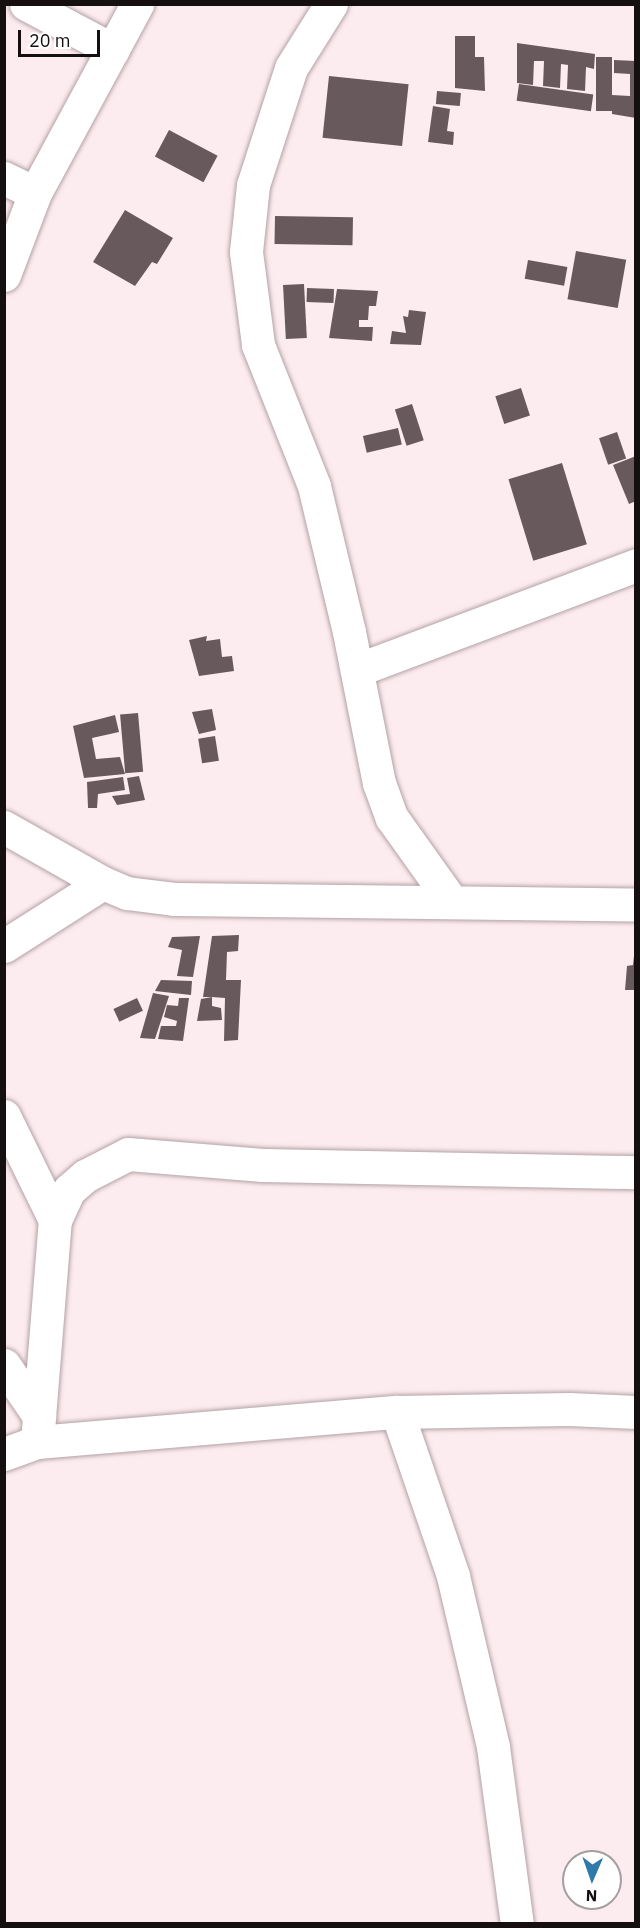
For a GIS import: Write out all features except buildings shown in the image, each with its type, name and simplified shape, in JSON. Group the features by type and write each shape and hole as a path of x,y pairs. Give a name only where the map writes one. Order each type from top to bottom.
{"street":[{"path":"26,4 113,50"},
{"path":"4,275 35,193 137,4"},
{"path":"331,4 291,68 253,185 246,252 258,345 314,486 357,670 379,783 392,818 452,902"},
{"path":"4,178 35,193"},
{"path":"357,670 636,565"},
{"path":"4,827 103,883 128,893 174,899 636,905"},
{"path":"4,946 103,883"},
{"path":"4,1116 55,1220"},
{"path":"38,1429 55,1220 69,1190 85,1176 128,1154 263,1165 636,1172"},
{"path":"4,1365 38,1429"},
{"path":"4,1454 38,1429 397,1412 568,1409 636,1412"},
{"path":"397,1412 453,1576 494,1747 518,1923"}]}
